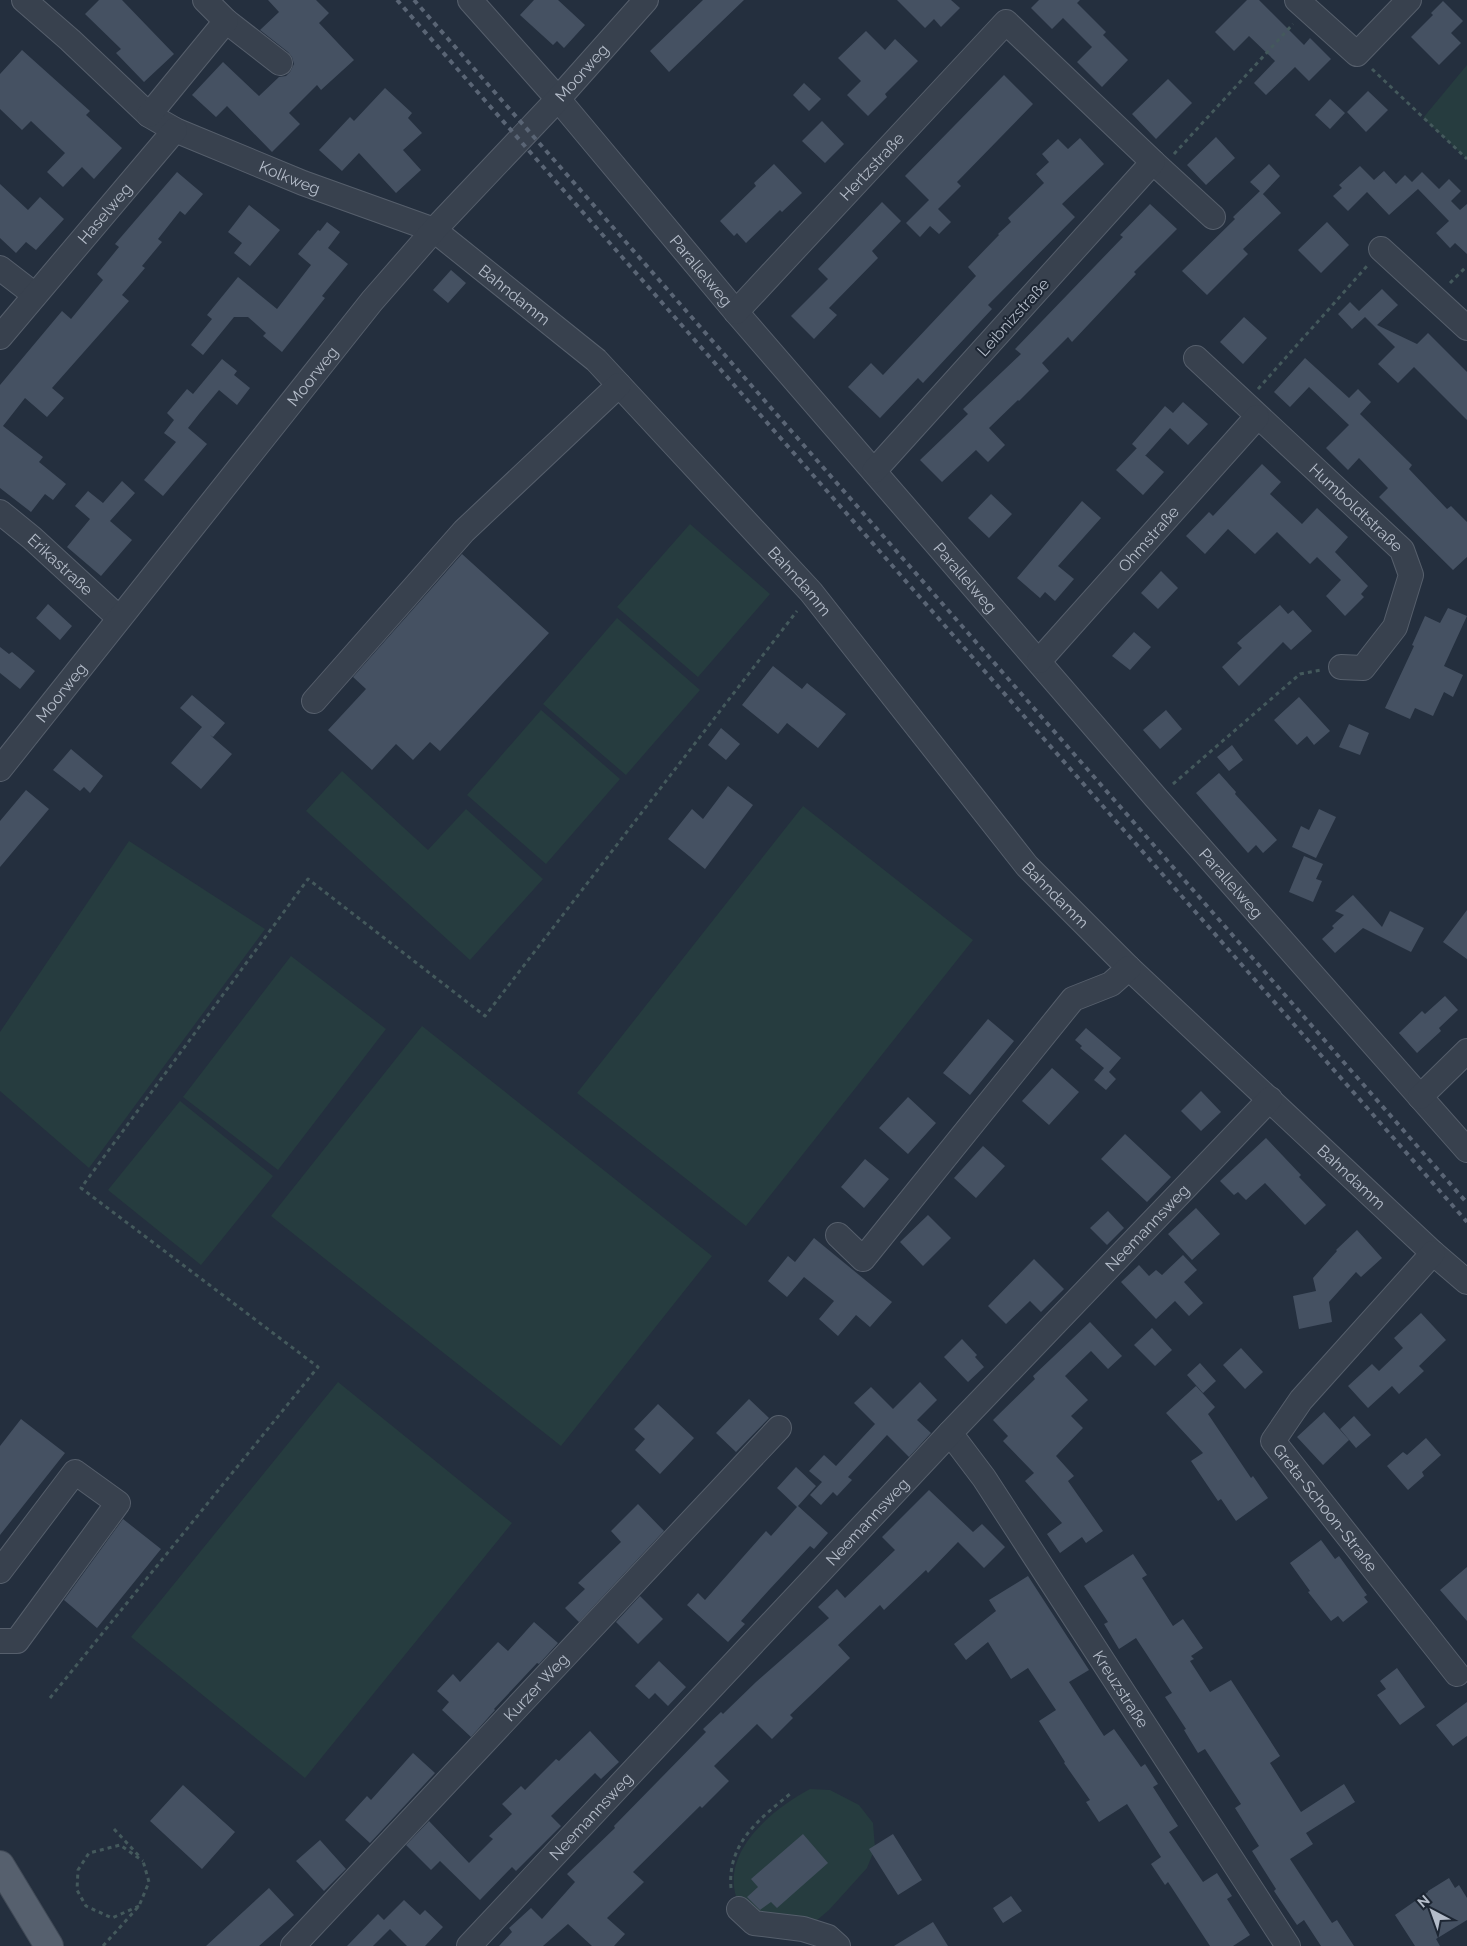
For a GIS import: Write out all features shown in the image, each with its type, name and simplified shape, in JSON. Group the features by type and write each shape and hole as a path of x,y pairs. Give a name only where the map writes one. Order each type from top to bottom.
{"main road":[{"path":"0,1865 49,1946"}],"street":[{"name":"Kolkweg","path":"24,0 70,40 148,115 175,130 303,184 434,230"},
{"path":"204,0 226,21 280,63"},
{"name":"Parallelweg","path":"470,0 558,99 736,312 1157,799 1467,1150"},
{"name":"Moorweg","path":"0,769 372,301 434,230 558,99 646,0"},
{"path":"1302,5 1357,54 1409,0"},
{"path":"148,115 226,21"},
{"name":"Hertzstraße","path":"736,312 1006,22 1156,165"},
{"name":"Haselweg","path":"0,337 175,130"},
{"path":"1156,165 1213,217"},
{"name":"Leibnizstraße","path":"874,471 1156,165"},
{"name":"Bahndamm","path":"434,230 596,360 811,592 1027,866 1129,968 1433,1253 1467,1282"},
{"path":"1381,249 1467,328"},
{"path":"0,268 35,295"},
{"name":"Humboldtstraße","path":"1196,358 1402,550 1411,575 1395,627 1363,668 1341,667"},
{"path":"314,701 464,531 619,385"},
{"name":"Ohmstraße","path":"1039,661 1251,410"},
{"name":"Erikastraße","path":"0,512 32,538 119,618"},
{"path":"838,1235 863,1260 1074,999 1111,984 1129,968"},
{"path":"1420,1097 1467,1051"},
{"name":"Neemannsweg","path":"469,1946 950,1433 1270,1099"},
{"name":"Greta-Schoon-Straße","path":"1433,1253 1301,1400 1273,1441 1458,1674"},
{"name":"Kurzer Weg","path":"293,1946 780,1428"},
{"name":"Kreuzstraße","path":"950,1433 984,1478 1288,1946"},
{"path":"0,1571 74,1472 118,1502 16,1641 0,1641"},
{"path":"739,1909 754,1923 803,1929 828,1937 838,1946"}],"path":[{"path":"1156,165 1302,5"},
{"path":"1357,54 1467,159"},
{"path":"1251,410 1381,249"},
{"path":"50,1698 318,1367 81,1188 308,879 485,1016 811,592"},
{"path":"1157,799 1300,674 1341,667"},
{"path":"739,1909 732,1901 730,1869 740,1845 758,1821 790,1794"},
{"path":"104,1946 139,1906 149,1882 143,1861 114,1829"},
{"path":"139,1906 112,1918 86,1906 77,1890 78,1870 89,1853 120,1845 143,1861"}],"green space":[{"path":"1467,65 1467,159 1423,118"},
{"path":"690,524 770,594 698,677 617,607"},
{"path":"617,618 700,690 626,775 543,704"},
{"path":"541,710 620,779 546,864 467,795"},
{"path":"342,771 428,850 466,809 543,879 470,960 306,811"},
{"path":"803,806 973,940 746,1226 577,1093"},
{"path":"129,841 265,929 89,1168 0,1091 0,1032"},
{"path":"291,956 386,1029 278,1170 183,1097"},
{"path":"422,1026 712,1256 561,1446 271,1216"},
{"path":"180,1101 273,1176 201,1265 108,1190"},
{"path":"338,1382 512,1523 305,1778 131,1637"},
{"path":"810,1789 830,1790 859,1805 873,1823 875,1848 867,1868 829,1910 816,1921 757,1919 742,1905 736,1896 734,1879 737,1863 744,1847 754,1832 781,1807"}],"building":[{"path":"99,0 122,0 174,54 144,82 116,53 121,49 85,14"},
{"path":"268,0 316,0 329,13 319,23 354,60 321,90 317,85 289,113 300,124 272,152 227,106 216,117 192,95 223,62 259,96 279,77 286,76 290,72 294,64 292,57 260,30 279,12"},
{"path":"534,0 558,0 585,25 564,48 557,41 553,45 520,15"},
{"path":"703,0 744,0 669,72 650,51"},
{"path":"897,0 951,0 960,8 941,27 934,19 925,28"},
{"path":"1039,0 1080,0 1077,3 1106,32 1103,35 1128,60 1102,87 1077,62 1092,47 1063,18 1052,29 1031,8"},
{"path":"1247,0 1259,0 1304,45 1310,38 1331,59 1309,81 1295,67 1266,95 1254,83 1275,61 1249,36 1234,51 1215,32"},
{"path":"1443,1 1463,21 1451,33 1461,43 1439,65 1411,37 1433,15 1431,13"},
{"path":"866,31 885,50 895,39 918,61 885,94 887,97 868,116 847,95 861,81 838,58"},
{"path":"22,50 90,111 86,115 122,148 94,179 82,167 63,187 47,172 65,153 31,121 22,130 0,109 0,74"},
{"path":"1004,75 1033,104 957,182 961,186 938,209 951,222 939,234 930,226 920,237 906,223 929,200 905,176"},
{"path":"1168,79 1192,103 1156,139 1132,114"},
{"path":"804,83 821,99 809,111 793,95"},
{"path":"385,88 412,113 408,118 422,133 403,150 421,170 396,193 359,153 342,171 319,150 350,117 354,121"},
{"path":"1368,91 1388,110 1366,132 1347,112"},
{"path":"1330,99 1345,113 1330,129 1315,115"},
{"path":"822,121 844,144 825,163 802,141"},
{"path":"1216,137 1235,158 1206,185 1187,165"},
{"path":"1080,138 1104,164 1062,204 1075,217 988,305 992,309 923,383 918,378 880,418 848,387 871,363 883,375 976,276 968,267 1011,222 1008,218 1044,183 1036,174 1049,162 1042,154 1058,139 1068,149"},
{"path":"774,164 802,193 782,212 780,210 746,243 737,233 734,236 720,221 756,186 754,183"},
{"path":"1269,164 1280,176 1263,194 1250,182"},
{"path":"1360,166 1374,180 1384,171 1396,184 1405,175 1412,182 1422,172 1439,189 1449,179 1461,191 1451,201 1460,210 1467,204 1467,254 1455,243 1450,248 1436,233 1449,221 1418,189 1389,215 1367,192 1348,211 1333,196 1342,188 1339,185"},
{"path":"177,172 203,194 185,215 180,211 158,239 162,242 142,266 145,268 122,295 129,301 52,388 64,398 47,417 25,398 3,426 43,457 39,462 66,484 53,500 45,494 31,512 0,488 0,385 62,311 71,319 103,280 97,274 119,247 115,244"},
{"path":"0,184 28,210 40,197 64,219 36,250 26,242 16,253 0,238"},
{"path":"1260,191 1281,213 1243,249 1248,254 1207,295 1182,271 1235,219 1233,217"},
{"path":"882,202 901,221 872,251 878,258 829,308 837,315 814,339 791,316 828,279 818,269"},
{"path":"1150,204 1177,229 1134,272 1136,274 1072,342 1068,337 1042,363 1049,371 989,428 1005,445 988,462 976,450 942,482 920,460 968,414 963,409 1021,354 1015,349 1123,237 1120,235"},
{"path":"249,205 280,230 250,266 234,253 242,243 228,232"},
{"path":"327,222 340,232 328,248 348,264 322,296 325,298 282,352 263,336 266,333 248,317 234,317 203,355 191,345 212,319 207,315 238,277 277,309 311,265 298,254"},
{"path":"1327,222 1349,245 1321,273 1298,250"},
{"path":"451,270 466,283 448,303 433,290"},
{"path":"1382,289 1398,305 1377,325 1417,344 1428,333 1467,372 1467,420 1414,367 1398,383 1378,364 1395,347 1365,317 1352,329 1338,314 1350,302 1359,311"},
{"path":"1244,317 1267,338 1243,364 1220,342"},
{"path":"1305,358 1349,398 1358,389 1371,402 1360,414 1412,465 1409,469 1447,509 1451,506 1467,522 1467,557 1453,570 1379,497 1388,488 1359,458 1348,470 1326,448 1349,425 1309,387 1290,407 1274,392"},
{"path":"222,359 237,371 234,375 250,388 237,405 219,390 199,414 188,428 207,444 163,496 144,480 176,442 164,433 174,420 167,413 187,389 193,394"},
{"path":"1183,402 1208,424 1188,445 1170,428 1145,456 1132,444 1165,406 1173,413"},
{"path":"1137,448 1164,472 1143,495 1116,470"},
{"path":"1262,464 1281,482 1270,494 1302,524 1317,508 1348,537 1335,552 1368,586 1361,594 1364,597 1345,616 1326,596 1341,580 1317,557 1310,564 1277,532 1255,554 1228,529 1205,554 1186,536 1209,512 1213,516"},
{"path":"122,481 135,493 110,521 132,540 101,576 67,547 90,519 75,506 88,491 103,503"},
{"path":"991,494 1012,514 989,538 968,518"},
{"path":"1082,501 1101,518 1058,566 1074,579 1055,601 1045,592 1040,598 1017,578"},
{"path":"462,554 549,633 440,751 430,742 413,760 396,744 372,770 328,730 366,689 353,677"},
{"path":"1161,571 1178,588 1158,609 1141,593"},
{"path":"48,604 72,626 60,640 36,618"},
{"path":"1280,605 1288,614 1293,610 1312,631 1291,650 1283,642 1239,686 1222,667 1242,648 1237,643"},
{"path":"1448,608 1467,616 1444,666 1463,675 1453,697 1444,692 1433,716 1415,708 1410,719 1385,708 1414,646 1412,645 1425,616 1440,623"},
{"path":"1134,632 1151,647 1130,670 1112,656"},
{"path":"0,647 9,654 12,652 35,671 20,689 0,673"},
{"path":"773,666 802,689 807,683 846,714 818,748 787,723 778,734 742,705"},
{"path":"192,695 225,723 213,737 210,735 232,754 201,789 171,763 202,727 180,708"},
{"path":"1299,697 1330,731 1314,745 1307,736 1297,745 1274,720"},
{"path":"1166,710 1182,729 1160,749 1143,730"},
{"path":"1349,724 1369,733 1360,755 1339,747"},
{"path":"721,728 740,744 726,760 708,745"},
{"path":"1232,745 1243,760 1229,771 1217,757"},
{"path":"71,749 103,776 90,793 84,787 80,791 53,770"},
{"path":"1219,773 1236,792 1235,794 1277,840 1263,853 1256,845 1248,853 1196,793"},
{"path":"728,786 753,805 705,869 668,839 692,809 703,819"},
{"path":"26,790 49,809 0,867 0,821"},
{"path":"1319,809 1336,817 1316,858 1292,847 1301,826 1309,830"},
{"path":"1304,856 1323,864 1316,879 1322,881 1313,902 1289,892"},
{"path":"1353,895 1382,927 1390,911 1424,928 1411,952 1363,928 1335,953 1322,939 1344,915 1335,911"},
{"path":"1467,910 1467,959 1443,942"},
{"path":"1445,996 1458,1010 1439,1028 1441,1031 1417,1053 1399,1033 1422,1011 1425,1014"},
{"path":"988,1019 1014,1041 970,1095 943,1073"},
{"path":"1086,1028 1121,1058 1109,1072 1116,1079 1106,1090 1094,1080 1104,1068 1080,1048 1082,1046 1075,1040"},
{"path":"1052,1068 1079,1092 1049,1125 1022,1101"},
{"path":"1201,1091 1221,1112 1201,1131 1181,1111"},
{"path":"908,1097 936,1123 908,1154 879,1128"},
{"path":"1125,1134 1171,1177 1147,1202 1101,1159"},
{"path":"1266,1138 1326,1205 1305,1225 1265,1183 1246,1200 1238,1192 1234,1195 1220,1181"},
{"path":"983,1146 1005,1166 976,1198 954,1178"},
{"path":"865,1159 889,1179 864,1208 841,1187"},
{"path":"1196,1208 1220,1234 1192,1260 1168,1234"},
{"path":"1108,1211 1124,1228 1107,1245 1090,1228"},
{"path":"928,1215 951,1238 923,1266 900,1242"},
{"path":"1357,1230 1382,1258 1361,1277 1356,1272 1329,1302 1332,1322 1299,1329 1293,1296 1316,1291 1313,1278 1336,1250"},
{"path":"814,1238 892,1302 870,1327 856,1315 838,1336 819,1319 834,1301 804,1277 787,1297 768,1281 788,1256 795,1262"},
{"path":"1183,1255 1197,1270 1184,1282 1203,1303 1189,1316 1175,1301 1156,1319 1121,1282 1139,1265 1149,1276 1156,1270 1162,1275"},
{"path":"1034,1259 1064,1289 1041,1312 1030,1301 1006,1324 988,1306"},
{"path":"1421,1313 1446,1340 1419,1366 1424,1371 1399,1394 1392,1386 1368,1408 1348,1386 1372,1364 1379,1371 1403,1348 1394,1338"},
{"path":"1090,1322 1122,1356 1108,1369 1091,1351 1065,1376 1088,1400 1071,1416 1083,1428 1056,1456 1074,1476 1068,1481 1103,1531 1086,1543 1082,1537 1060,1553 1047,1534 1062,1523 1025,1481 1034,1473 1003,1441 1008,1436 993,1420 1035,1379 1033,1376"},
{"path":"1152,1328 1172,1350 1155,1366 1134,1345"},
{"path":"962,1339 977,1355 975,1357 984,1367 968,1382 944,1357"},
{"path":"1241,1348 1263,1372 1245,1389 1223,1365"},
{"path":"1200,1363 1216,1381 1203,1393 1187,1375"},
{"path":"920,1382 937,1400 917,1420 931,1433 909,1457 887,1435 848,1477 852,1480 837,1496 833,1492 821,1505 810,1495 822,1482 809,1471 824,1455 836,1466 875,1424 854,1403 871,1387 893,1409"},
{"path":"1196,1386 1215,1407 1208,1414 1251,1478 1253,1476 1268,1498 1236,1521 1221,1499 1218,1501 1191,1461 1203,1453 1166,1413"},
{"path":"749,1399 769,1418 736,1452 716,1433"},
{"path":"658,1404 694,1438 660,1474 635,1450 645,1439 634,1429"},
{"path":"1324,1412 1349,1440 1323,1465 1297,1437"},
{"path":"1354,1416 1371,1435 1356,1448 1340,1429"},
{"path":"21,1419 65,1453 0,1535 0,1446"},
{"path":"1426,1438 1441,1455 1422,1472 1424,1476 1408,1490 1387,1466 1403,1452 1407,1455"},
{"path":"796,1467 816,1486 798,1506 828,1533 814,1549 810,1546 769,1590 741,1621 745,1624 728,1642 687,1605 698,1593 705,1600 766,1531 771,1536 797,1507 777,1488"},
{"path":"929,1490 973,1532 982,1524 1005,1547 984,1568 958,1542 928,1573 926,1570 884,1610 880,1605 838,1645 850,1658 790,1715 793,1718 772,1739 757,1724 714,1766 729,1781 702,1808 700,1806 633,1872 644,1882 607,1918 625,1934 614,1946 592,1946 568,1924 543,1946 499,1946 512,1932 509,1928 531,1908 542,1919 575,1882 567,1874 615,1828 614,1826 706,1732 703,1729 721,1712 723,1714 756,1682 829,1618 818,1607 837,1589 845,1598 895,1550 882,1537"},
{"path":"638,1504 664,1531 579,1622 565,1608 585,1589 578,1583 621,1542 611,1531"},
{"path":"123,1519 161,1549 97,1628 64,1600"},
{"path":"1321,1540 1335,1559 1339,1556 1367,1595 1364,1597 1368,1602 1343,1622 1338,1616 1331,1621 1308,1592 1310,1591 1290,1563"},
{"path":"1133,1554 1147,1575 1142,1578 1173,1626 1183,1619 1203,1648 1191,1656 1194,1659 1190,1661 1210,1692 1231,1680 1280,1756 1270,1763 1301,1812 1344,1784 1355,1802 1306,1833 1313,1844 1290,1859 1332,1923 1337,1920 1354,1946 1321,1946 1304,1920 1297,1925 1274,1891 1276,1889 1252,1851 1259,1846 1235,1808 1241,1804 1205,1749 1198,1753 1184,1730 1186,1729 1165,1697 1172,1693 1136,1638 1119,1649 1104,1624 1108,1622 1084,1586"},
{"path":"1467,1567 1467,1621 1440,1590"},
{"path":"1028,1576 1089,1670 1069,1682 1104,1736 1114,1729 1141,1767 1145,1764 1158,1784 1153,1787 1178,1826 1169,1832 1203,1882 1217,1873 1232,1896 1227,1899 1250,1935 1233,1946 1210,1946 1168,1882 1165,1885 1151,1864 1161,1857 1127,1804 1099,1822 1086,1802 1090,1800 1064,1763 1039,1721 1056,1710 1028,1668 1011,1679 988,1642 966,1660 954,1644 996,1611 989,1600"},
{"path":"640,1596 663,1619 638,1644 616,1622"},
{"path":"534,1622 558,1643 494,1709 471,1737 442,1710 449,1702 437,1691 453,1674 460,1682 498,1642 508,1651"},
{"path":"659,1661 686,1687 668,1706 655,1693 649,1699 635,1686"},
{"path":"1397,1668 1425,1707 1400,1725 1377,1695 1386,1689 1380,1681"},
{"path":"1467,1702 1467,1736 1453,1746 1436,1725"},
{"path":"590,1731 619,1762 601,1779 595,1773 551,1816 561,1826 516,1871 512,1867 480,1900 440,1861 431,1870 406,1845 429,1821 469,1863 493,1839 489,1836 512,1814 502,1804 521,1786 525,1790 556,1759 559,1761"},
{"path":"413,1753 435,1773 370,1843 345,1820 367,1796 371,1800"},
{"path":"183,1785 235,1832 202,1869 150,1821"},
{"path":"803,1834 828,1863 777,1908 771,1902 760,1910 747,1897 758,1887 751,1879"},
{"path":"893,1834 922,1880 898,1895 869,1849"},
{"path":"320,1840 346,1869 324,1891 296,1861"},
{"path":"1449,1878 1455,1888 1459,1885 1467,1898 1467,1920 1436,1939 1440,1946 1415,1946 1395,1915"},
{"path":"269,1888 294,1915 259,1946 206,1946"},
{"path":"1011,1896 1022,1911 1003,1923 993,1908"},
{"path":"404,1900 420,1915 425,1910 443,1927 425,1946 407,1946 390,1929 373,1946 347,1946 378,1914 384,1920"},
{"path":"933,1922 948,1946 894,1946"}],"railway":[{"path":"397,0 1467,1222"},
{"path":"414,0 1467,1203"}]}
